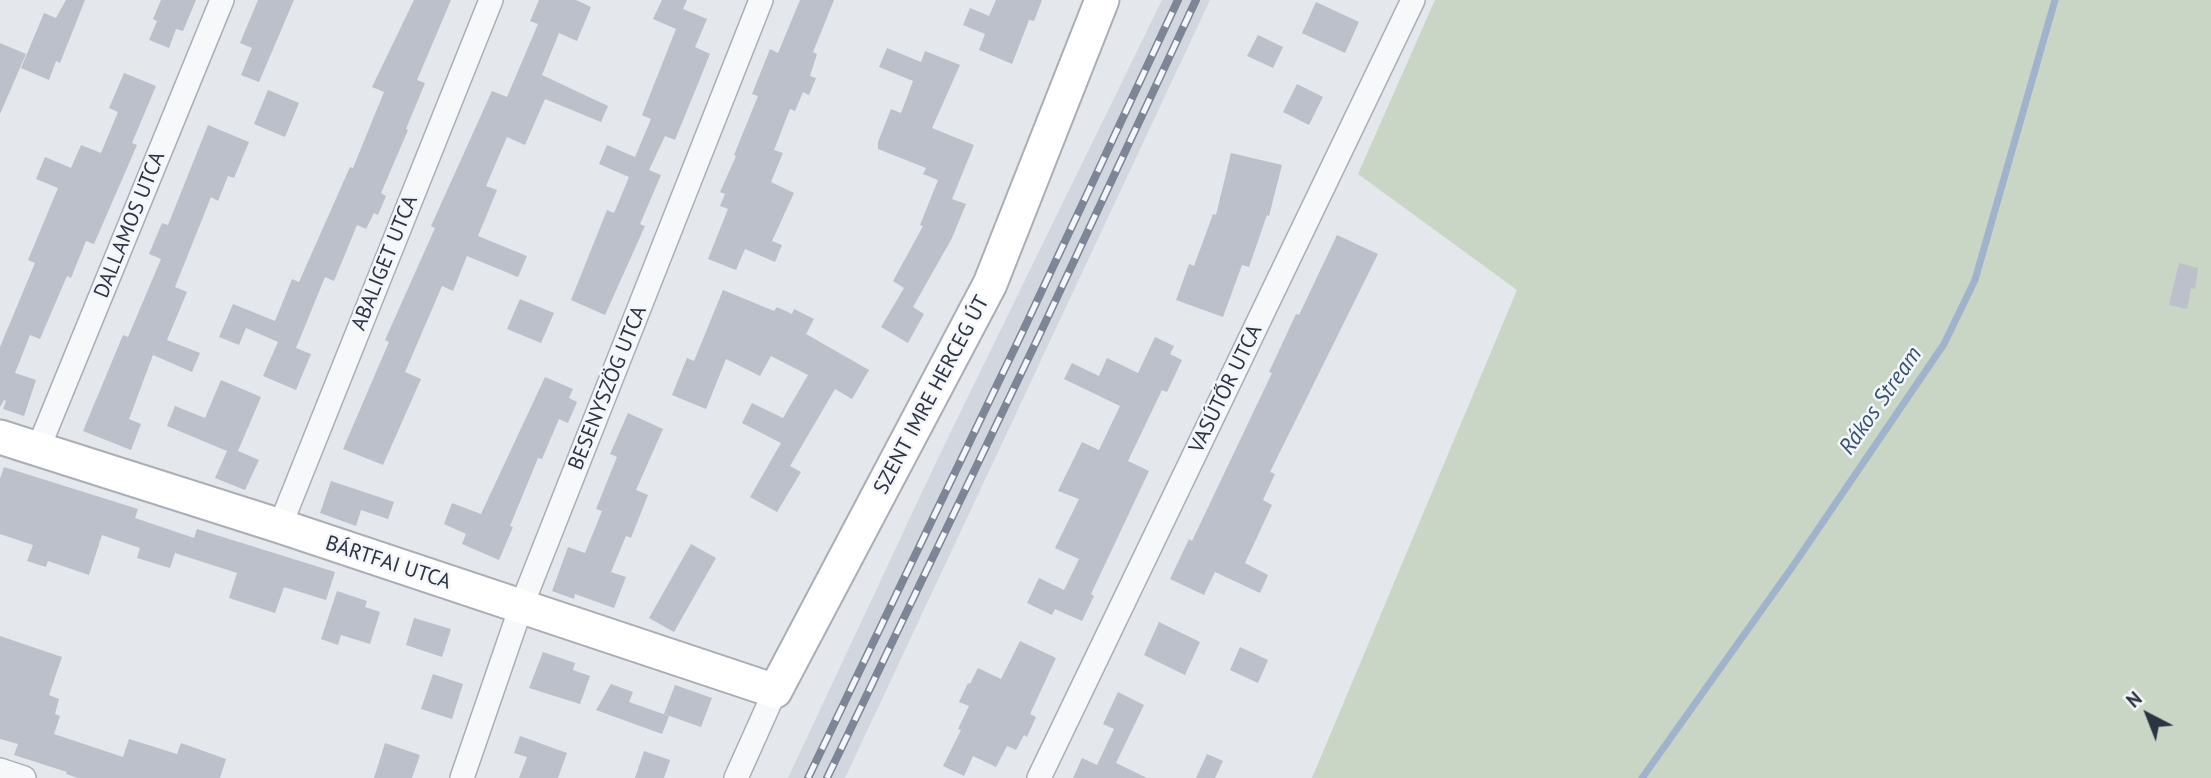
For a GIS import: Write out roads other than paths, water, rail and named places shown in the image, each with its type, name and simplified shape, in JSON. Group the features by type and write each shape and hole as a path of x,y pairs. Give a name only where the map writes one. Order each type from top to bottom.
{"street":[{"name":"DALLAMOS UTCA","path":"38,449 222,0"},
{"name":"ABALIGET UTCA","path":"279,526 491,0"},
{"name":"BESENYSZÖG UTCA","path":"462,778 521,607 761,0"},
{"name":"SZENT IMRE HERCEG ÚT","path":"736,778 775,691 990,284 1102,0"},
{"name":"VASÚTŐR UTCA","path":"1039,778 1413,0"},
{"name":"BÁRTFAI UTCA","path":"0,437 279,526 775,691"},
{"path":"0,770 24,778"}],"waterway":[{"name":"Rákos Stream","path":"1642,778 1793,566 1944,344 1975,280 2055,0"}],"railway":[{"path":"808,778 1022,333 1178,0"},
{"path":"827,778 1196,0"}]}
